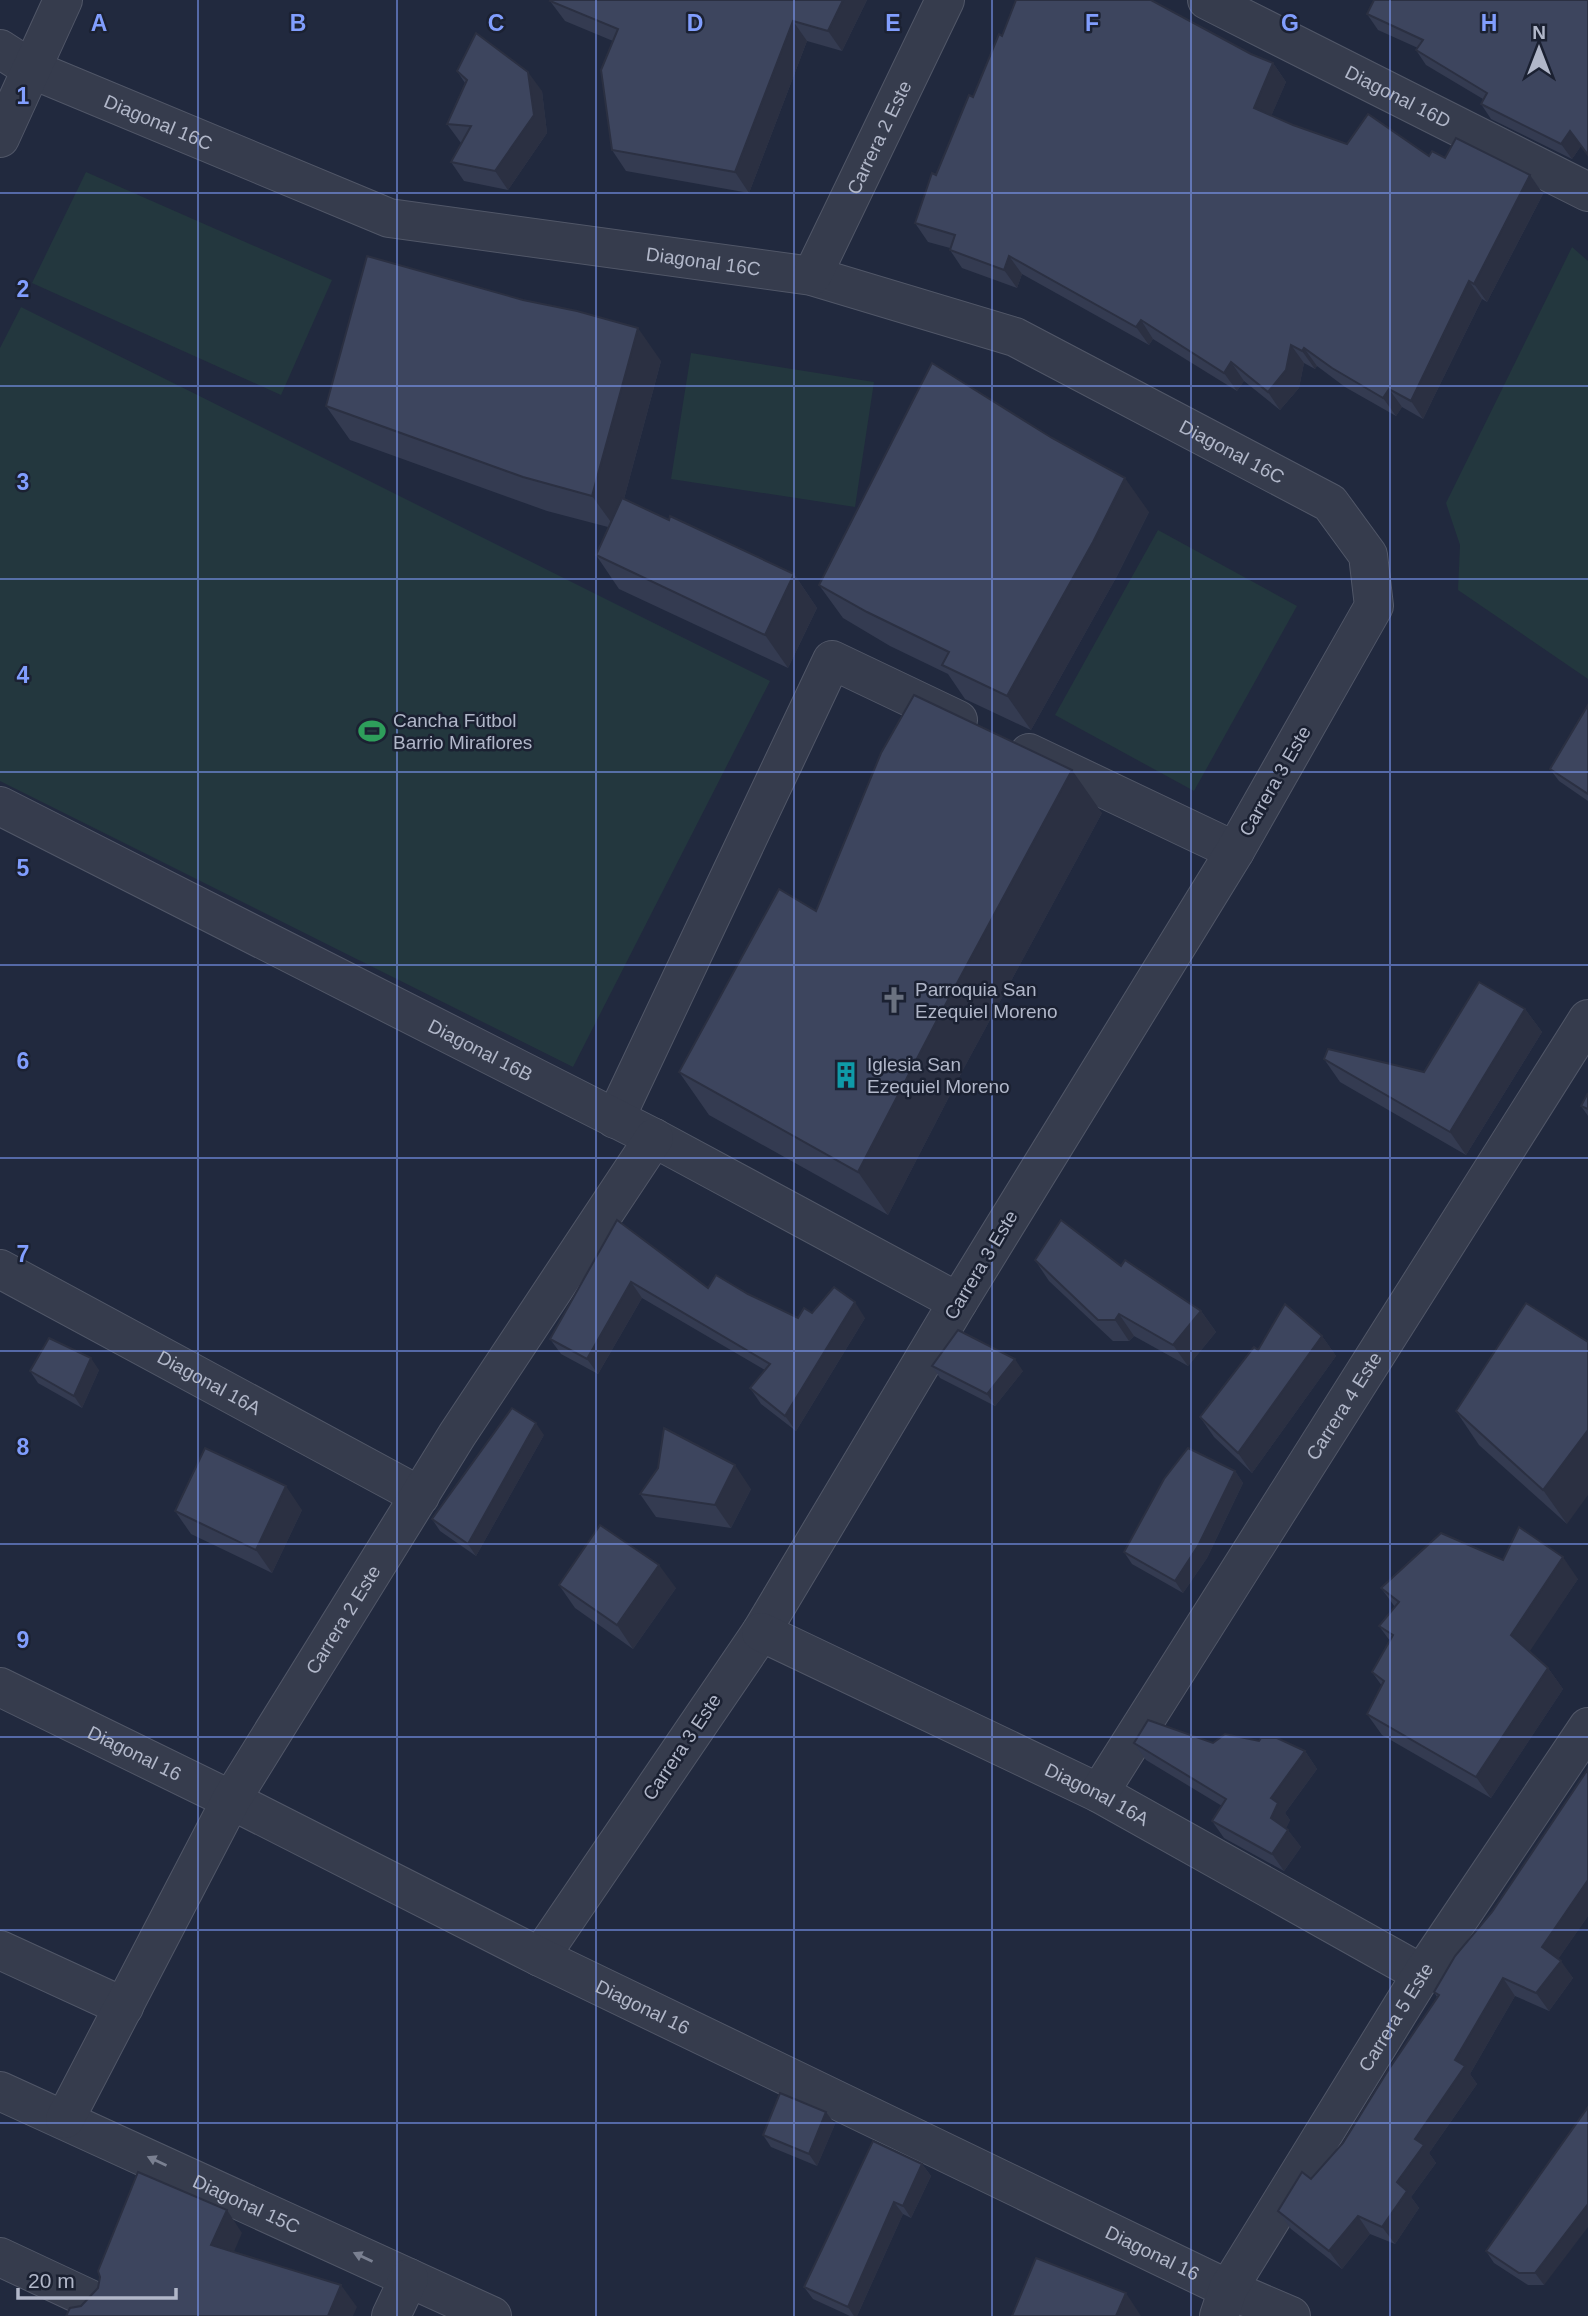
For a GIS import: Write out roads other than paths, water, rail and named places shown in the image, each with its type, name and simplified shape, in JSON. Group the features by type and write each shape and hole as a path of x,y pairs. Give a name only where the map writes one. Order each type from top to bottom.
{"street":[{"path":"0,138 63,0"},
{"name":"Carrera 2 Este","path":"812,276 945,0"},
{"name":"Diagonal 16D","path":"1207,0 1588,192"},
{"name":"Diagonal 16C","path":"0,49 31,69 389,218 812,276 1015,337 1330,503 1368,555"},
{"name":"Carrera 3 Este","path":"540,1956 761,1632 958,1301 1235,851 1374,606 1368,555"},
{"path":"615,1119 832,660 1235,851"},
{"name":"Diagonal 16B","path":"0,806 653,1138 958,1301"},
{"name":"Carrera 4 Este","path":"1099,1793 1588,1019"},
{"name":"Carrera 2 Este","path":"65,2119 231,1800 457,1435 653,1138"},
{"name":"Diagonal 16A","path":"0,1269 420,1496"},
{"name":"Diagonal 16A","path":"761,1632 1099,1793 1422,1974"},
{"name":"Diagonal 16","path":"0,1687 231,1800 1224,2302 1291,2316"},
{"name":"Carrera 5 Este","path":"1224,2302 1422,1974 1588,1727"},
{"path":"0,1950 124,2007"},
{"name":"Diagonal 15C","path":"0,2091 492,2316"},
{"path":"0,2257 94,2301"},
{"path":"391,2316 409,2277"}],"place":[{"name":"Cancha Fútbol Barrio Miraflores","path":"372,731"},
{"name":"Parroquia San Ezequiel Moreno","path":"894,1000"},
{"name":"Iglesia San Ezequiel Moreno","path":"846,1075"}]}
